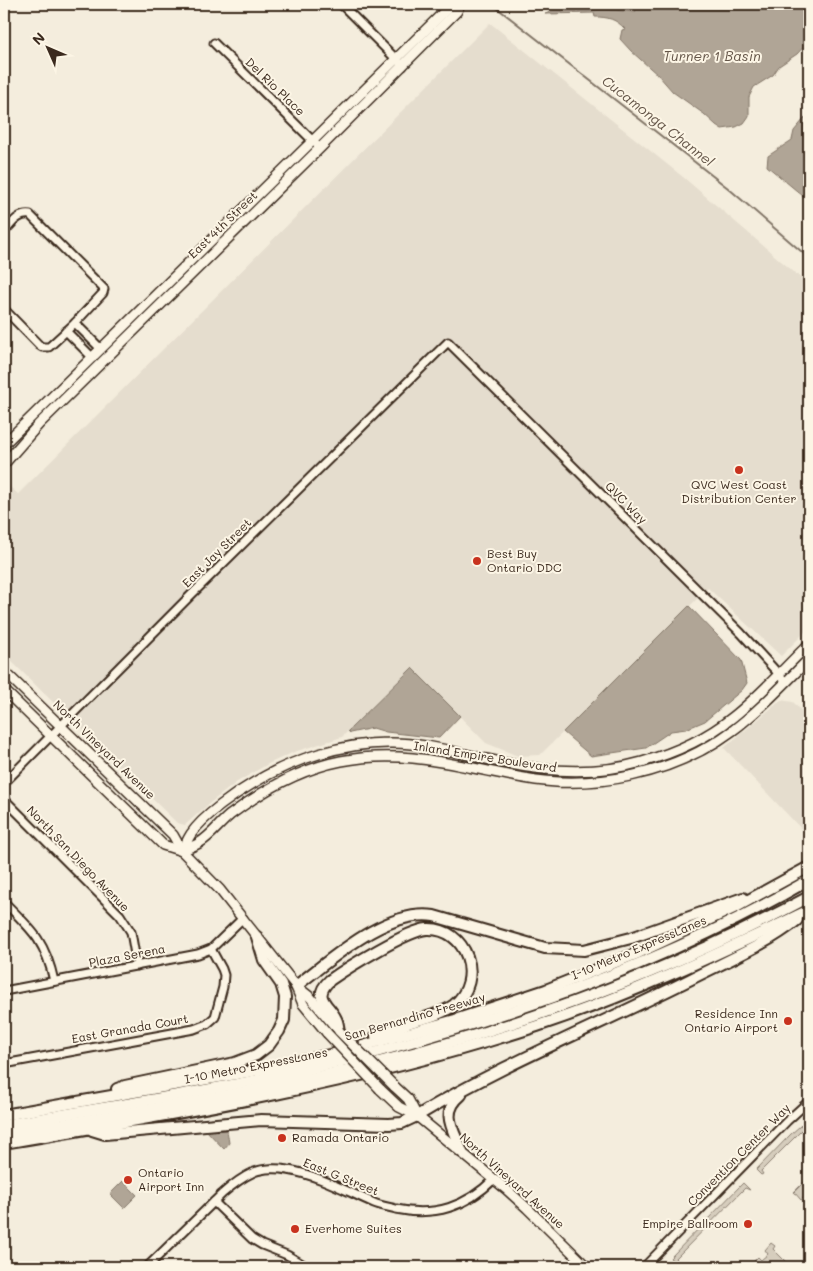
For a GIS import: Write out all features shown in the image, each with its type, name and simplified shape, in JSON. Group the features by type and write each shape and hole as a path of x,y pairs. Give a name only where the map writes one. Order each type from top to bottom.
{"highway":[{"name":"San Bernardino Freeway","path":"4,1115 270,1068 334,1054 455,1020 586,975 681,934 809,867"},
{"name":"I-10 Metro ExpressLanes","path":"4,1125 278,1076 378,1052 465,1027 618,973 727,923 809,880"},
{"path":"296,986 363,937 389,922 403,918 421,915 434,916 545,948 584,950 631,938 770,889"},
{"name":"I-10 Metro ExpressLanes","path":"4,1134 299,1081 450,1042 535,1015 626,982 721,941 809,897"},
{"path":"88,1129 105,1134 261,1120 402,1123 474,1085 736,956 783,931 809,910"},
{"path":"4,1143 264,1097 351,1078 482,1043 538,1026 643,986 809,910"},
{"path":"334,1054 408,1023 447,1010 454,1005 465,992 470,978 470,963 462,946 444,932 422,930 409,934 336,976 325,985 322,995 326,1006 336,1019 339,1031"},
{"path":"93,1099 125,1086 235,1063 256,1055 269,1045 284,1020 284,998 281,984 264,960 257,937"},
{"path":"462,1152 450,1122 449,1114 454,1101 474,1085"}],"main road":[{"name":"East 4th Street","path":"4,444 452,4"},
{"name":"East 4th Street","path":"4,464 52,410 403,66 457,11 460,4"},
{"name":"Inland Empire Boulevard","path":"182,851 192,833 238,792 268,774 308,758 355,747 388,743 438,748 496,762 546,770 582,772 620,767 659,757 692,743 732,718 809,644"},
{"name":"Inland Empire Boulevard","path":"182,851 200,843 226,818 264,791 289,778 341,761 368,757 401,756 437,760 524,778 577,782 612,780 652,770 687,757 730,732 752,715 809,659"},
{"name":"North Vineyard Avenue","path":"4,671 173,835 182,851 220,890 296,986 310,997 339,1031 408,1099 417,1116"},
{"name":"North Vineyard Avenue","path":"4,690 163,845 182,851"},
{"name":"North Vineyard Avenue","path":"296,986 303,1004 327,1034 380,1089 399,1107 417,1116 494,1179 527,1208 586,1267"}],"street":[{"path":"341,4 403,66"},
{"name":"Del Rio Place","path":"214,43 320,148"},
{"path":"4,232 19,216 24,214 30,215 104,289 103,293 75,323 49,347 42,347 4,309"},
{"path":"75,323 101,349"},
{"path":"66,332 93,358"},
{"name":"QVC Way","path":"448,342 741,633 786,682"},
{"name":"East Jay Street","path":"4,782 406,381 448,342"},
{"name":"North San Diego Avenue","path":"4,800 120,915 130,932 137,966"},
{"path":"4,902 39,940 48,957 54,981"},
{"name":"Plaza Serena","path":"4,990 198,954 211,949 243,918"},
{"name":"East Granada Court","path":"4,1064 194,1029 207,1024 215,1017 224,981 222,969 211,949"},
{"name":"Convention Center Way","path":"644,1267 782,1126 809,1101"},
{"name":"East G Street","path":"147,1267 231,1186 254,1172 279,1168 304,1172 376,1204 404,1210 428,1212 449,1208 464,1202 476,1195 494,1179"},
{"path":"214,1202 252,1239 287,1255 307,1267"}],"shaded area":[{"path":"490,23 683,177 809,285 809,628 781,656 708,588 540,755 518,756 486,743 412,668 342,737 294,752 268,764 237,782 185,825 177,823 84,732 81,726 83,719 63,706 57,706 4,654 4,482 18,494"},
{"path":"781,700 793,702 809,718 809,837 724,748"},
{"path":"809,1118 809,1129 806,1126 761,1171 763,1174 761,1175 756,1170"},
{"path":"809,1177 809,1192 801,1200 794,1192"},
{"path":"743,1183 750,1190 745,1188 675,1259 678,1263 670,1258"},
{"path":"771,1243 775,1246 773,1249 791,1267 785,1267 779,1263 766,1267 761,1263 759,1267 756,1267 752,1263 758,1257 761,1260 768,1254 765,1250"}],"water":[{"name":"Turner 1 Basin","path":"630,4 809,4 809,41 797,54 779,66 773,75 754,87 749,97 749,116 744,123 736,127 722,129 673,92 659,76 631,51 620,39 622,30 625,29 615,21 608,18 595,17 594,13 545,14 553,11 602,9 635,12 637,7"},
{"path":"809,113 809,201 767,166 768,156 792,140 794,131"},
{"path":"689,606 741,660 747,683 742,690 705,721 686,729 671,731 646,748 591,756 563,732"},
{"path":"412,668 460,716 439,738 386,732 373,728 350,733 348,731"},
{"path":"206,1130 227,1130 229,1143 224,1149"},
{"path":"123,1181 137,1195 124,1208 110,1194"}],"waterway":[{"name":"Cucamonga Channel","path":"492,4 728,188 809,258"}],"place":[{"name":"QVC West Coast Distribution Center","path":"739,470"},
{"name":"Best Buy Ontario DDC","path":"477,561"},
{"name":"Residence Inn Ontario Airport","path":"788,1021"},
{"name":"Ramada Ontario","path":"282,1138"},
{"name":"Ontario Airport Inn","path":"128,1180"},
{"name":"Empire Ballroom","path":"748,1224"},
{"name":"Everhome Suites","path":"295,1229"}]}
